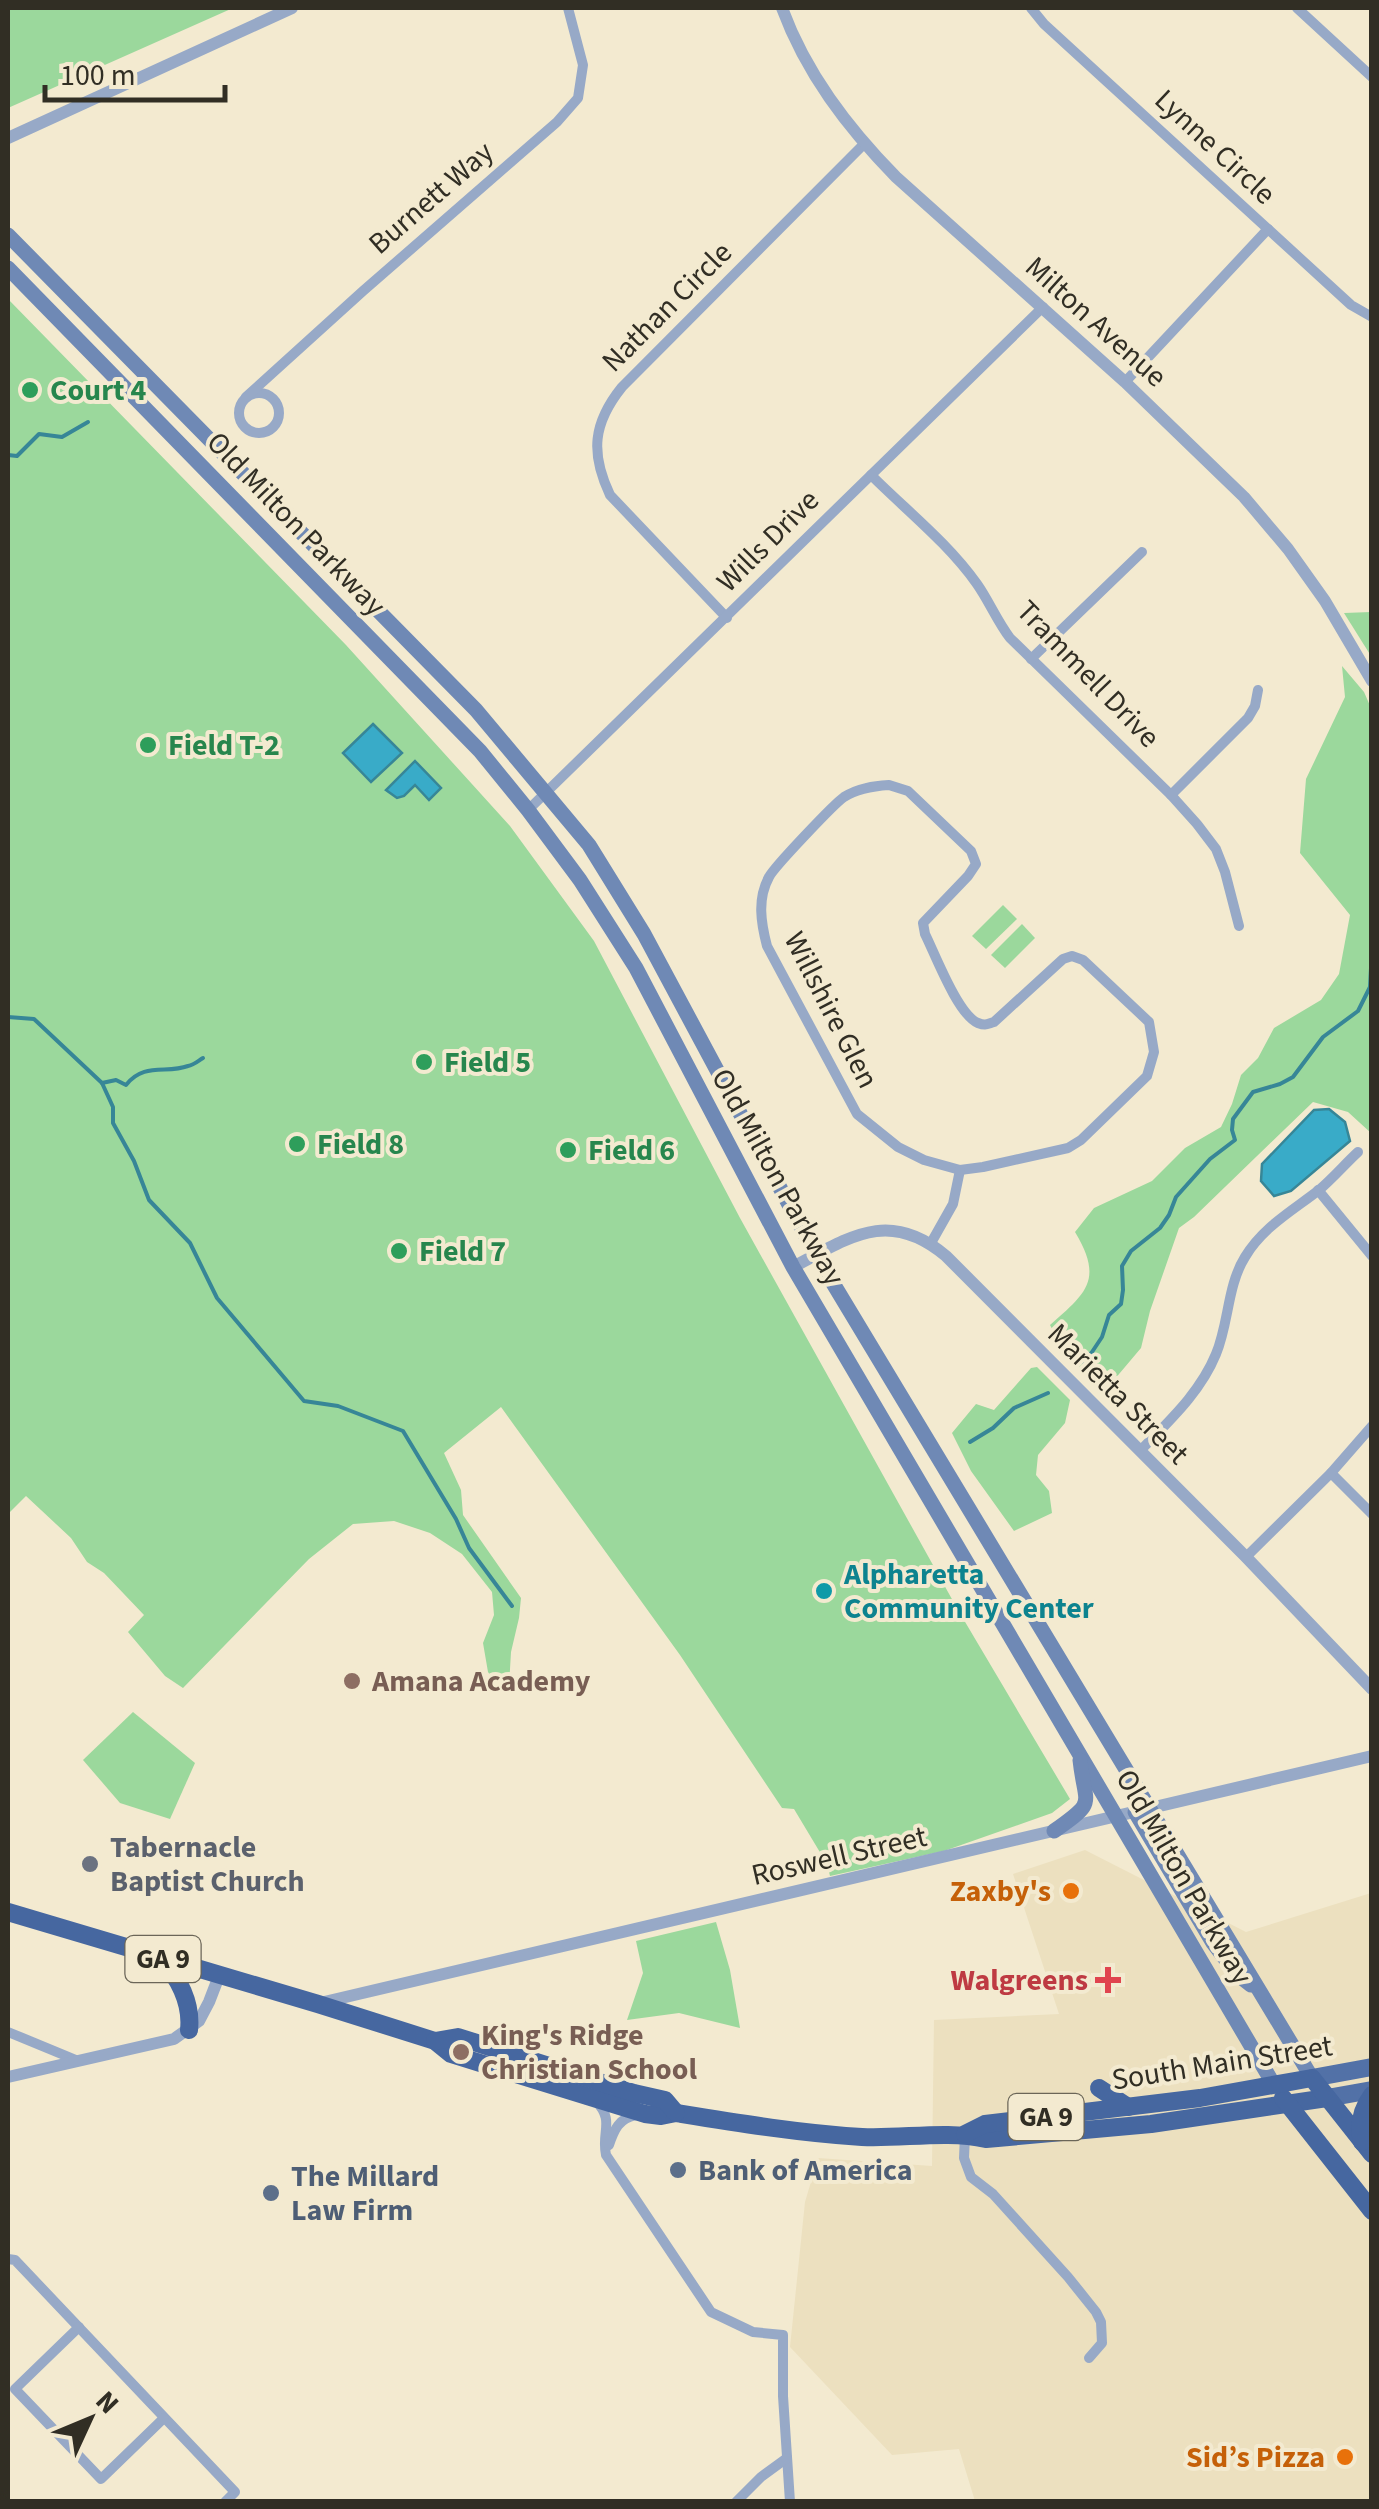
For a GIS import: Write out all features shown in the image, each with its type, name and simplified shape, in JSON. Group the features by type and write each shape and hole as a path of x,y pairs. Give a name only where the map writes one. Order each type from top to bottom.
{"highway":[{"name":"South Main Street","path":"8,1912 434,2041 451,2054 645,2114 676,2114 785,2131 850,2136 965,2134 986,2140 1151,2124 1327,2098"},
{"path":"162,1959 184,1994 189,2030"},
{"name":"South Main Street","path":"434,2041 458,2037 665,2100 676,2114"},
{"name":"South Main Street","path":"965,2134 985,2124 1129,2107 1312,2078"},
{"name":"Old Milton Parkway","path":"1312,2078 1367,2148"},
{"name":"Old Milton Parkway","path":"1274,2086 1372,2212"},
{"path":"1099,2088 1129,2107"},
{"path":"1367,2148 1360,2121 1372,2092"}],"main road":[{"name":"Old Milton Parkway","path":"8,234 462,696 589,846 644,934 816,1255 1081,1696 1213,1944 1238,1974 1259,1990 1312,2078"},
{"name":"Old Milton Parkway","path":"8,268 480,751 580,880 636,968 794,1267 1274,2086"},
{"path":"1054,1830 1080,1813 1086,1803 1078,1751"},
{"name":"South Main Street","path":"1312,2078 1372,2067"},
{"name":"South Main Street","path":"1327,2098 1372,2092"}],"street":[{"path":"8,138 292,8"},
{"name":"Burnett Way","path":"246,397 558,122 578,98 583,66 568,8"},
{"name":"Milton Avenue","path":"782,8 810,68 864,144 1244,496 1325,601 1372,681"},
{"name":"Lynne Circle","path":"1031,8 1351,305 1372,317"},
{"path":"1297,8 1372,77"},
{"name":"Nathan Circle","path":"726,618 610,495 597,460 600,422 622,387 864,144"},
{"path":"1124,382 1268,229"},
{"name":"Wills Drive","path":"528,810 1042,308"},
{"path":"259,392 272,396 280,414 275,426 263,433 245,427 239,415 246,397 259,392"},
{"name":"Trammell Drive","path":"871,475 956,558 978,586 999,624 1031,660 1172,795 1216,849 1239,926"},
{"path":"1031,660 1142,552"},
{"path":"1172,795 1248,718 1258,690"},
{"name":"Willshire Glen","path":"889,785 908,792 970,851 976,864 923,923 964,1010 975,1022 994,1022 1063,959 1072,956 1083,960 1149,1022 1153,1036 1154,1052 1147,1076 1081,1140 1068,1148 960,1170 898,1148 857,1114 767,946 761,924 761,901 770,875 844,797 867,787 889,785"},
{"path":"1140,1451 1186,1404 1208,1370 1221,1340 1235,1277 1258,1238 1358,1152"},
{"path":"930,1244 954,1204 960,1170"},
{"path":"1318,1190 1372,1256"},
{"name":"Marietta Street","path":"794,1267 858,1235 878,1230 909,1233 930,1244 1372,1688"},
{"path":"1246,1558 1332,1473 1372,1426"},
{"path":"1332,1473 1372,1514"},
{"name":"Roswell Street","path":"317,2004 1372,1756"},
{"path":"8,2077 174,2038 199,2021 219,1976"},
{"path":"8,2032 76,2060"},
{"path":"591,2097 608,2121 604,2146 616,2174 711,2312 753,2332 783,2335 790,2502"},
{"path":"606,2155 616,2126 627,2117 645,2114"},
{"path":"965,2134 964,2158 970,2177 993,2194 1096,2312 1103,2332 1102,2343 1090,2358"},
{"path":"8,2259 15,2260 235,2492 225,2502"},
{"path":"79,2328 15,2389 101,2479 164,2418"},
{"path":"736,2502 787,2458"}],"shaded area":[{"path":"1085,1850 1246,1932 1371,1893 1371,2501 975,2501 959,2449 892,2455 790,2347 805,2202 818,2158 932,2166 934,2020 1059,2014 1013,1874"}],"green space":[{"path":"8,8 233,8 8,108"},
{"path":"8,299 346,645 510,826 594,941 740,1218 958,1610 1070,1799 1052,1813 944,1851 830,1876 827,1864 794,1809 782,1808 680,1655 501,1407 444,1453 461,1490 463,1515 521,1598 509,1686 499,1688 488,1672 483,1643 494,1615 492,1592 462,1554 430,1533 394,1521 353,1524 309,1559 183,1688 165,1676 128,1632 144,1615 104,1573 87,1562 71,1538 26,1496 8,1514"},
{"path":"1372,612 1371,656 1344,613"},
{"path":"1342,666 1364,692 1371,708 1371,1133 1348,1112 1313,1102 1179,1228 1141,1348 1103,1393 1062,1348 1050,1325 1087,1285 1088,1262 1075,1232 1094,1208 1152,1181 1185,1148 1221,1127 1241,1075 1258,1058 1274,1028 1321,1000 1339,974 1350,915 1300,853 1306,779 1345,697"},
{"path":"1003,905 1017,919 986,949 972,936"},
{"path":"1022,924 1035,938 1005,968 991,955"},
{"path":"1037,1367 1070,1400 1065,1423 1038,1455 1036,1475 1049,1491 1052,1513 1014,1531 971,1471 952,1433 976,1404 994,1410 1031,1368"},
{"path":"133,1712 195,1763 170,1819 120,1803 83,1760"},
{"path":"716,1922 730,1970 740,2028 679,2013 627,2020 643,1973 636,1941"}],"water":[{"path":"373,724 402,753 371,782 343,753"},
{"path":"415,761 441,788 429,800 415,785 397,798 386,790"},
{"path":"1329,1109 1345,1122 1350,1141 1291,1191 1274,1196 1261,1181 1262,1164 1314,1110"}],"waterway":[{"path":"8,455 17,456 39,434 62,437 88,422"},
{"path":"1083,1362 1102,1337 1109,1315 1121,1304 1122,1266 1131,1251 1160,1228 1176,1197 1210,1159 1235,1140 1233,1119 1253,1092 1293,1077 1323,1037 1358,1011 1370,987 1372,949"},
{"path":"8,1017 34,1019 102,1083 113,1107 113,1123 149,1200 190,1243 217,1298 304,1401 338,1406 403,1431 469,1548 512,1606"},
{"path":"102,1083 116,1080 126,1085 140,1073 180,1068 203,1058"},
{"path":"970,1442 1014,1408 1048,1393"}],"place":[{"name":"Court 4","path":"30,390"},
{"name":"Field T-2","path":"148,745"},
{"name":"Field 5","path":"424,1062"},
{"name":"Field 8","path":"297,1144"},
{"name":"Field 6","path":"568,1150"},
{"name":"Field 7","path":"399,1251"},
{"name":"Alpharetta Community Center","path":"824,1591"},
{"name":"Amana Academy","path":"352,1681"},
{"name":"Tabernacle Baptist Church","path":"90,1864"},
{"name":"Zaxby's","path":"1071,1891"},
{"name":"Walgreens","path":"1108,1980"},
{"name":"King's Ridge Christian School","path":"461,2052"},
{"name":"Bank of America","path":"678,2170"},
{"name":"The Millard Law Firm","path":"271,2193"},
{"name":"Sid’s Pizza","path":"1345,2457"}]}
